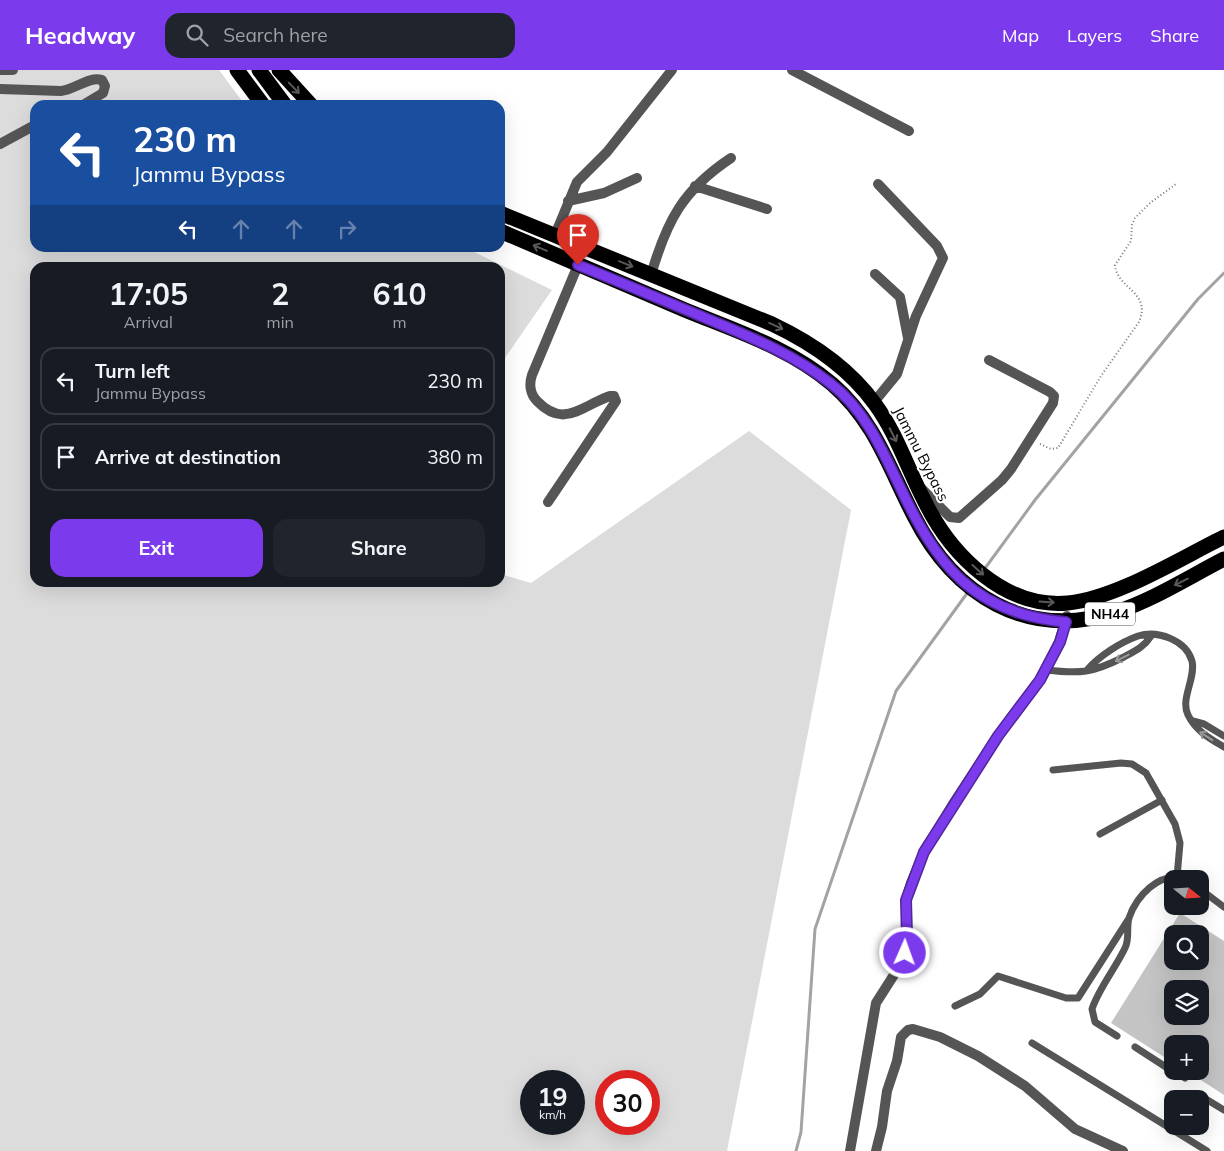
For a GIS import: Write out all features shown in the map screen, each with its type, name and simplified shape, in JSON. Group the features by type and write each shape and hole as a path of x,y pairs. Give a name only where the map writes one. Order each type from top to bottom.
{"highway":[{"path":"237,70 259,100"},
{"path":"259,70 281,100"},
{"path":"279,70 307,100"},
{"name":"Jammu Bypass","path":"506,215 795,335 826,356 874,402 893,435 937,523 958,549 984,576 1001,588 1034,601 1068,603 1111,591 1224,537"},
{"name":"NH44","path":"505,233 780,349 832,384 864,418 924,535 946,564 967,585 987,601 1020,614 1066,622 1093,618 1130,607 1224,559"}],"street":[{"path":"0,70 13,70"},
{"path":"555,235 568,201 578,182 607,152 672,70"},
{"path":"792,70 909,131"},
{"path":"0,89 61,91 69,90 94,79 102,80 105,86 103,93 91,100"},
{"path":"0,144 30,128"},
{"path":"651,274 663,237 695,186 731,158"},
{"path":"568,201 604,193 637,178"},
{"path":"874,402 898,374 916,316 943,258 937,246 878,184"},
{"path":"695,186 767,209"},
{"path":"548,502 616,402 614,396 610,396 566,415 555,415 535,399 530,388 532,375 578,265"},
{"path":"874,274 900,297 908,341"},
{"path":"917,485 928,493 950,517 959,518 1002,480 1031,439 1053,403 1054,396 988,360"},
{"path":"850,1151 876,1003 899,967 905,953 907,937 906,900 911,883 924,852 953,804 1046,670 1066,622 1068,603"},
{"path":"876,1151 882,1127 887,1091 897,1061 901,1037 908,1030 940,1037 978,1056 1025,1086 1075,1129 1124,1151"}],"lane":[{"path":"1087,670 1100,659 1138,636 1173,639 1184,647 1193,667 1186,711 1198,731 1224,747"},
{"path":"1046,670 1071,673 1099,670 1141,648 1151,636"},
{"path":"1193,721 1204,724 1224,736"},
{"path":"1053,770 1121,763 1132,764 1146,773 1179,834 1180,870"},
{"path":"1100,834 1162,800"},
{"path":"955,1006 980,994 998,976 1066,998 1078,998 1135,906 1148,889 1164,878"},
{"path":"1209,896 1224,906"},
{"path":"1117,1036 1095,1022 1092,1009 1128,941 1128,920"},
{"path":"1032,1043 1207,1151"},
{"path":"1135,1047 1164,1065"},
{"path":"1209,1101 1224,1110"}],"path":[{"path":"1031,439 1049,449 1058,448 1101,376 1139,322 1143,312 1141,302 1116,273 1114,265 1131,241 1132,225 1136,218 1150,203 1176,184"}],"shaded area":[{"path":"0,70 219,70 241,100 30,100 30,252 474,252 495,262 30,262 30,587 505,587 505,575 531,583 749,431 851,510 727,1151 0,1151"},
{"path":"505,267 552,290 505,358"}],"building":[{"path":"1179,915 1183,915 1199,925 1172,925"},
{"path":"1209,931 1224,941 1224,1095 1201,1080 1209,1080 1209,1035 1164,1035 1164,1057 1111,1023 1164,939 1164,970 1209,970"}],"waterway":[{"path":"983,571 1035,500 1198,299 1224,273"},
{"path":"796,1151 801,1132 815,929 896,691 968,592"}],"route":[{"path":"578,265 780,349 832,384 864,418 878,441 924,535 946,564 967,585 998,607 1035,618 1066,622 1060,642 1040,680 998,736 924,852 906,900 905,921 907,937 905,953"}]}
